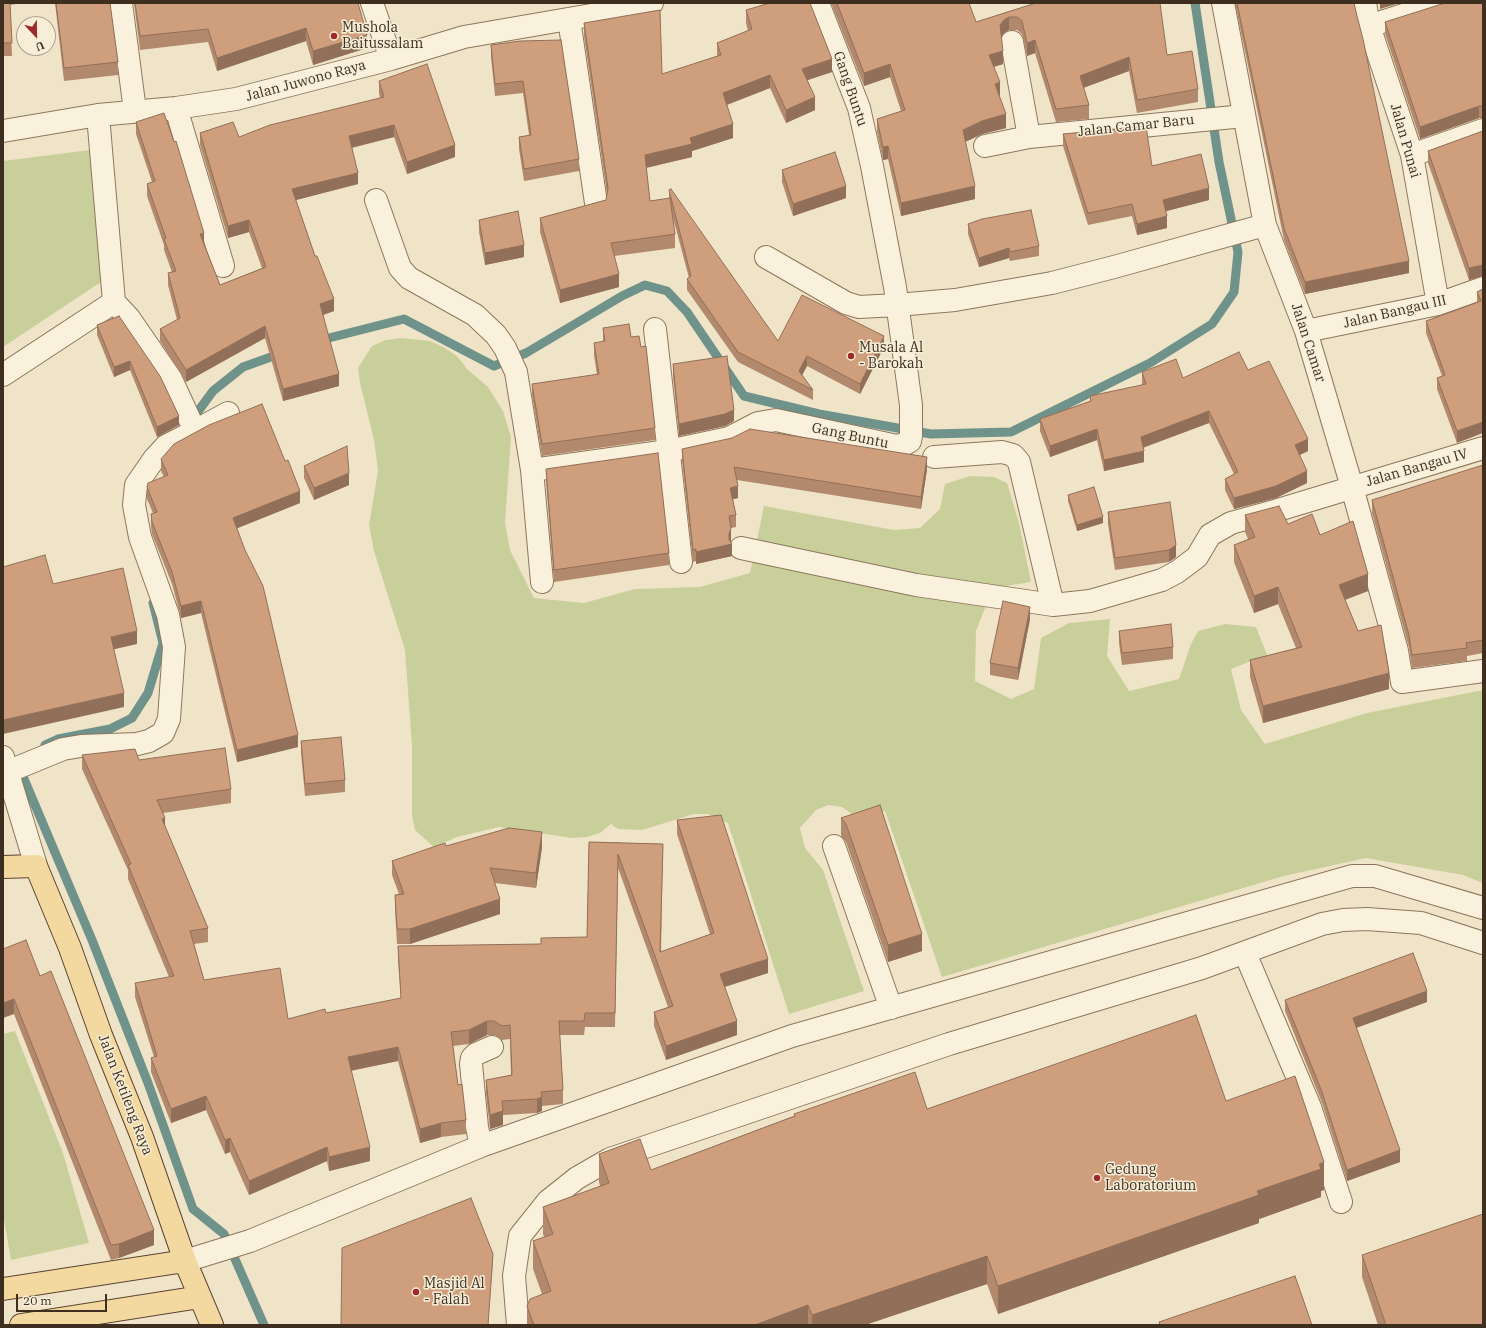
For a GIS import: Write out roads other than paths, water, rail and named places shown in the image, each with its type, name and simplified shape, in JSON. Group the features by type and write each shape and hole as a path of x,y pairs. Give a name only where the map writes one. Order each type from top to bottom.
{"main road":[{"path":"3,867 36,866"},
{"name":"Jalan Ketileng Raya","path":"36,866 70,948 101,1036 142,1137 185,1261 212,1325"},
{"path":"3,1290 185,1261"},
{"path":"21,1325 200,1297"}],"street":[{"path":"121,3 135,111"},
{"path":"372,3 390,59"},
{"name":"Jalan Juwono Raya","path":"3,132 98,115 176,108 236,99 390,59 464,37 652,3"},
{"name":"Gang Buntu","path":"532,470 668,451 729,438 758,423 776,420 897,446 910,441 911,410 897,305 888,248 859,108 818,3"},
{"name":"Jalan Camar","path":"1223,3 1227,117 1265,224 1306,332 1352,487 1397,651 1402,682 1483,671"},
{"name":"Jalan Punai","path":"1365,3 1369,26 1412,155 1438,304"},
{"path":"1369,26 1441,3"},
{"path":"569,19 596,203"},
{"path":"1012,42 1028,137"},
{"path":"176,108 223,266"},
{"path":"98,115 114,302 129,318 171,379 191,424"},
{"name":"Jalan Camar Baru","path":"985,146 1028,137 1227,117"},
{"path":"1412,155 1483,130"},
{"path":"376,200 400,268 409,278 475,315 496,335 505,348 516,372 532,470 542,582"},
{"path":"766,257 846,303 859,307 897,305 955,300 1052,283 1114,268 1265,224"},
{"name":"Jalan Bangau III","path":"1306,332 1438,304 1483,288"},
{"path":"3,375 114,302"},
{"path":"655,329 681,562"},
{"path":"36,866 12,766 63,749 81,746 137,744 149,741 163,733 169,719 174,647 168,614 140,537 134,505 136,485 154,459 191,424 228,413"},
{"name":"Jalan Bangau IV","path":"741,548 916,586 1053,605 1090,601 1162,580 1177,572 1197,557 1210,535 1231,523 1483,448"},
{"path":"934,456 1002,452 1013,455 1018,462 1053,605"},
{"path":"834,846 891,1008"},
{"path":"185,1261 207,1256 250,1241 481,1146 792,1036 1352,876 1375,876 1483,908"},
{"path":"518,1325 514,1276 520,1236 548,1201 577,1178 610,1159 949,1044 1202,968 1322,924 1359,919 1421,923 1483,943"},
{"path":"1246,953 1310,1107 1340,1202"},
{"path":"481,1146 477,1127 471,1064 472,1058 476,1054 492,1048"}],"waterway":[{"path":"317,341 404,319 494,366 526,353 622,296 645,285 667,291 687,312 744,396 819,414 931,434 1011,432 1150,363 1212,324 1234,292 1238,252 1219,162 1195,3"},
{"path":"191,421 213,391 243,367 282,353"},
{"path":"45,745 58,739 110,729 132,718 148,693 163,643 153,603"},
{"path":"19,767 92,940 148,1083 193,1209 224,1234 264,1325"}],"place":[{"name":"Mushola Baitussalam","path":"334,36"},
{"name":"Musala Al - Barokah","path":"851,356"},
{"name":"Gedung Laboratorium","path":"1097,1178"},
{"name":"Masjid Al - Falah","path":"416,1292"}]}
